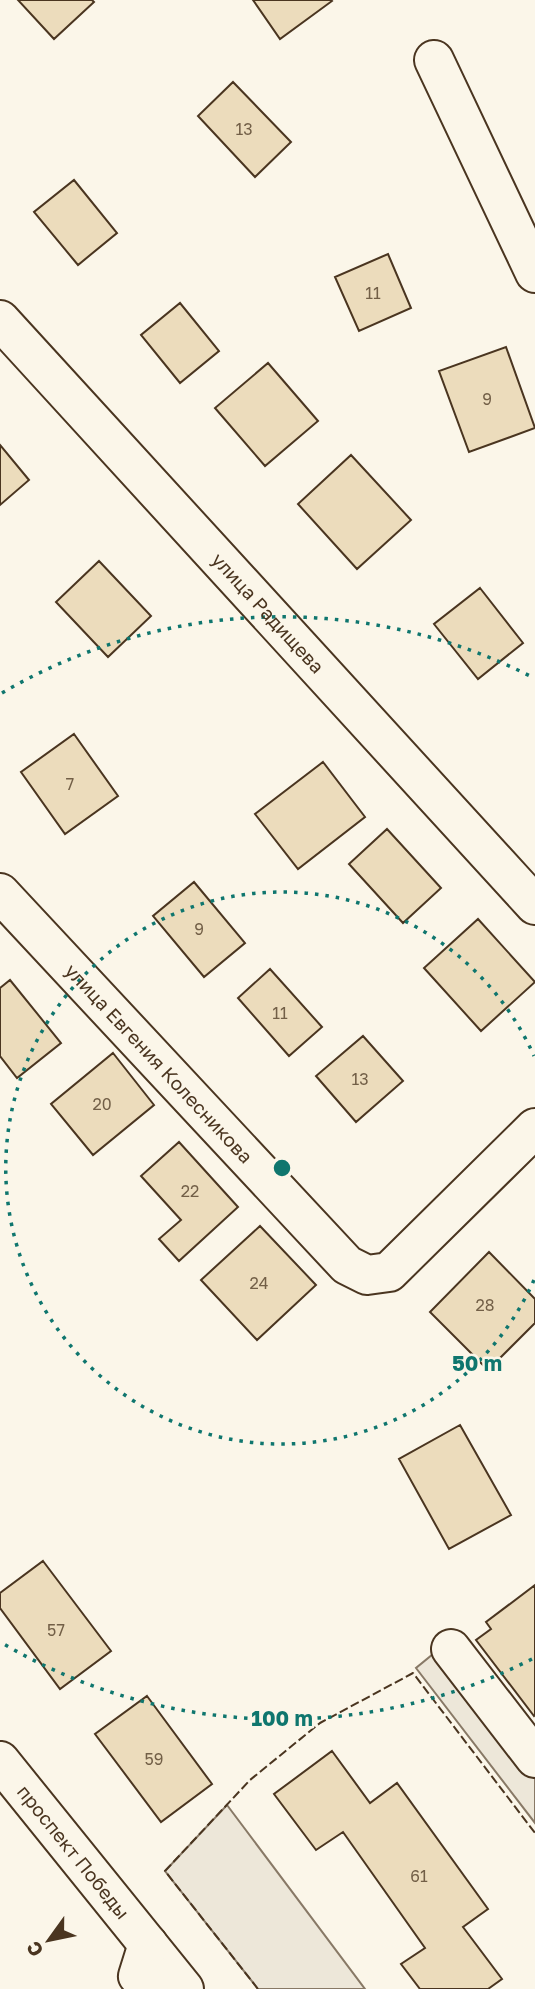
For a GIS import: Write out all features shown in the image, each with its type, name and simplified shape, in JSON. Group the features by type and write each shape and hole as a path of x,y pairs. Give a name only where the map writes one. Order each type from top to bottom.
{"street":[{"path":"434,60 535,273"},
{"name":"улица Радищева","path":"0,320 535,905"},
{"name":"улица Евгения Колесникова","path":"0,893 347,1265 368,1275 389,1272 535,1128"},
{"path":"452,1650 535,1758"},
{"name":"проспект Победы","path":"0,1761 142,1975 184,1989"}],"shaded area":[{"path":"438,1650 535,1777 535,1823 416,1668"},
{"path":"227,1805 365,1989 258,1989 165,1871"}],"building":[{"path":"18,0 92,0 94,2 54,39"},
{"path":"253,0 331,0 332,1 280,39"},
{"path":"233,82 291,142 255,177 198,116"},
{"path":"74,180 117,233 78,265 34,212"},
{"path":"388,254 411,308 359,331 335,277"},
{"path":"180,303 219,351 180,383 141,335"},
{"path":"506,347 535,428 469,452 439,371"},
{"path":"268,363 318,421 265,466 215,408"},
{"path":"0,445 29,480 0,505"},
{"path":"351,455 411,520 357,569 298,504"},
{"path":"99,561 151,616 108,657 56,602"},
{"path":"480,588 523,643 478,679 434,624"},
{"path":"74,734 118,796 65,834 21,772"},
{"path":"323,762 365,817 298,869 255,814"},
{"path":"387,829 441,888 403,923 349,864"},
{"path":"194,882 245,943 204,977 153,916"},
{"path":"478,919 535,982 481,1031 424,968"},
{"path":"270,969 322,1027 289,1056 238,998"},
{"path":"10,980 61,1043 17,1078 0,1056 0,988"},
{"path":"363,1036 403,1081 356,1122 316,1076"},
{"path":"113,1053 154,1105 93,1155 51,1104"},
{"path":"179,1142 238,1207 179,1261 159,1239 181,1220 141,1176"},
{"path":"260,1226 316,1285 257,1340 201,1280"},
{"path":"489,1252 535,1299 535,1323 488,1370 430,1312"},
{"path":"460,1425 511,1515 449,1549 399,1459"},
{"path":"43,1561 111,1651 60,1689 0,1608 0,1593"},
{"path":"535,1585 534,1716 476,1640 491,1629 486,1622"},
{"path":"147,1696 212,1784 161,1822 95,1734"},
{"path":"332,1751 370,1803 397,1783 488,1909 463,1927 502,1979 488,1989 420,1989 401,1964 425,1948 343,1832 316,1850 274,1794"}],"fence":[{"path":"258,1989 165,1871 250,1780 320,1723 413,1673 535,1833"}]}
